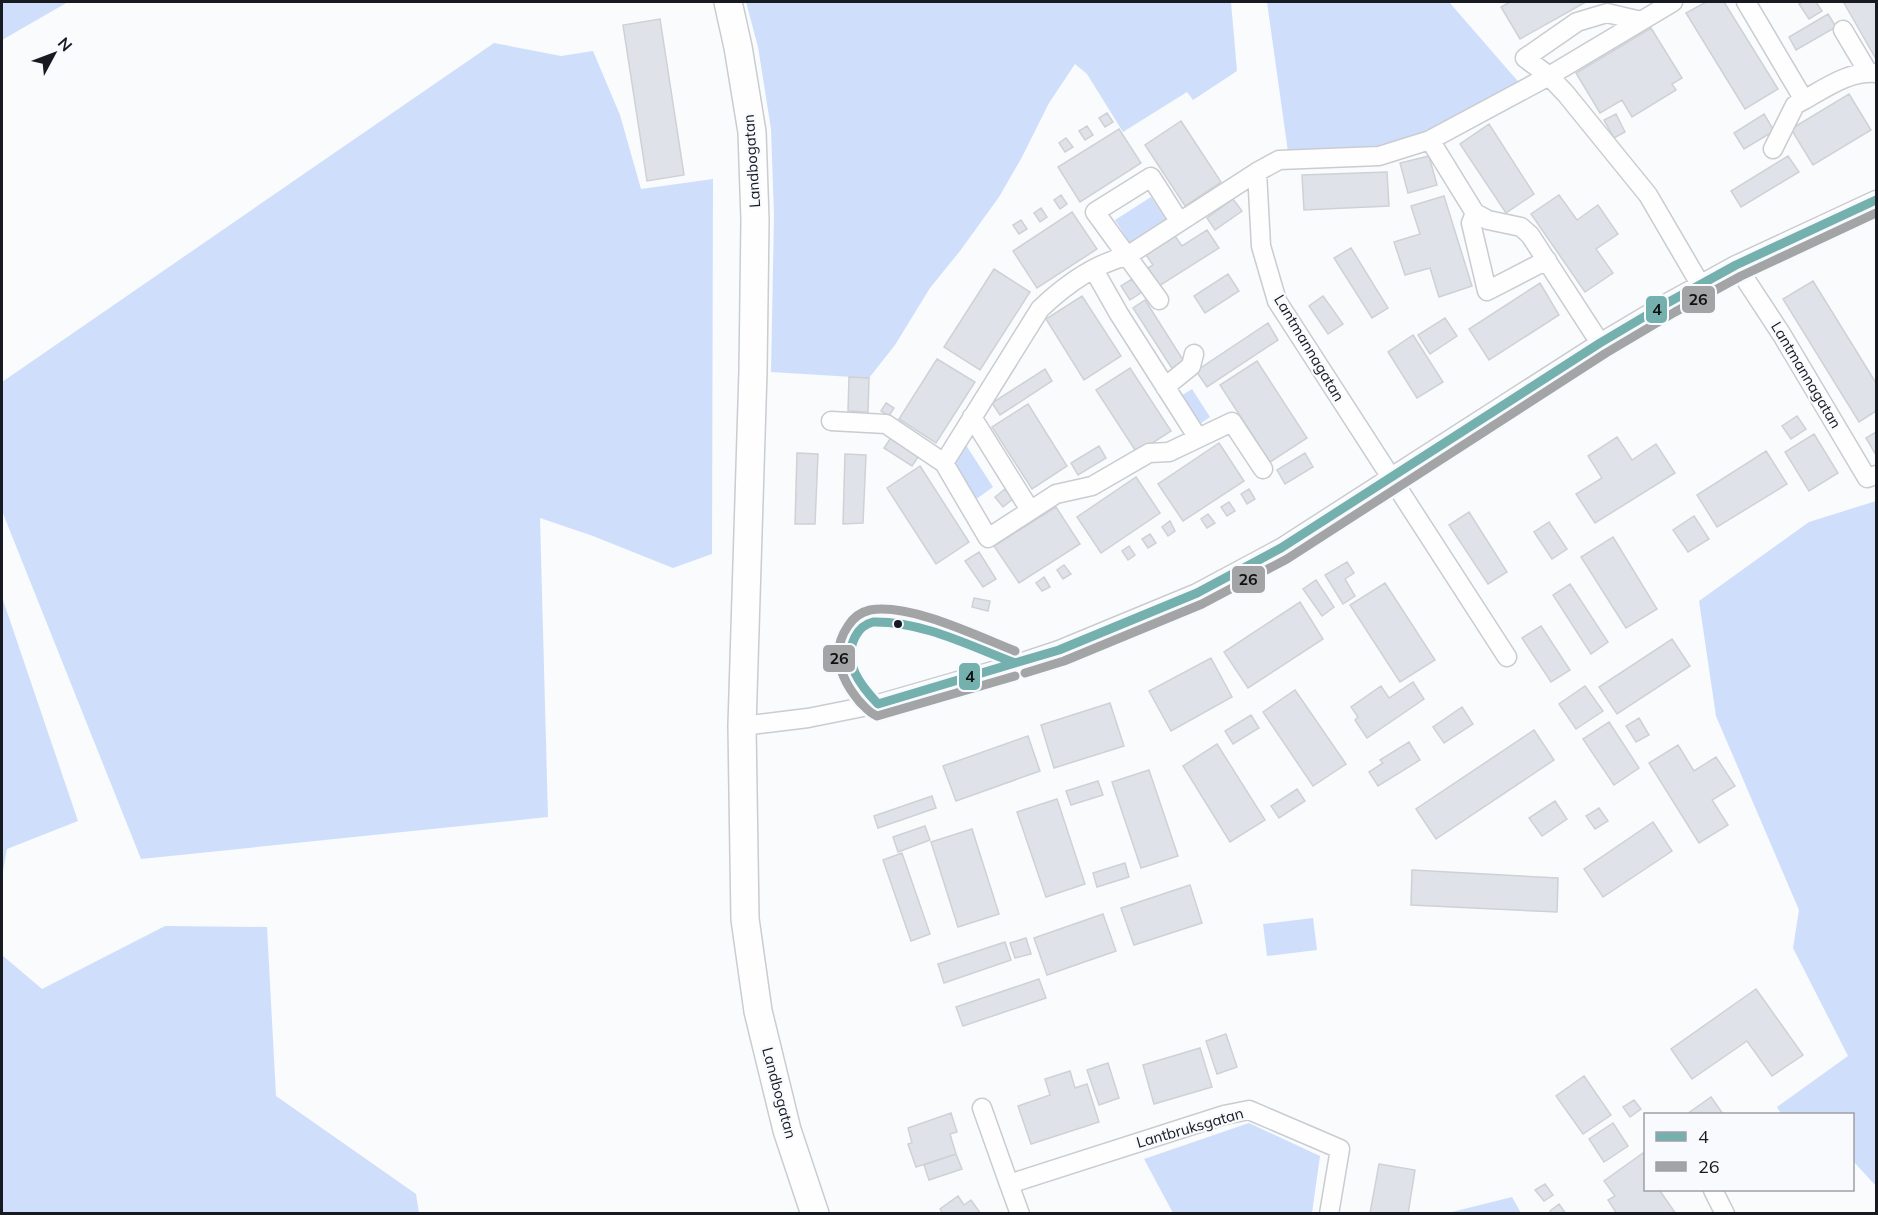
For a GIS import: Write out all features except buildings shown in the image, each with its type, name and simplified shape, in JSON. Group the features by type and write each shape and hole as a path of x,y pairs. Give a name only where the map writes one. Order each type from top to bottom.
{"street":[{"name":"Landbogatan","path":"728,2 752,132 755,220 753,371 742,726 745,919 758,1011 787,1130 815,1214"},
{"path":"944,463 1040,309 1061,289 1111,260 1127,256 1179,221 1279,160 1379,156 1430,140 1549,76 1674,2"},
{"path":"1746,2 1804,100"},
{"path":"1641,21 1606,7 1577,22 1525,58 1549,76 1648,195 1700,284"},
{"path":"1773,148 1795,105 1846,77 1872,73 1843,30"},
{"path":"1430,140 1475,213 1488,220 1521,227 1530,236 1600,343"},
{"name":"Lantmannagatan","path":"1257,172 1261,246 1277,301 1507,657"},
{"path":"1159,300 1095,212 1151,177 1179,221"},
{"path":"742,726 808,718 878,704 1059,650 1197,593 1281,548 1600,343 1700,284 1876,200"},
{"path":"1475,213 1471,223 1487,291 1547,260"},
{"name":"Lantmannagatan","path":"1736,265 1782,335 1867,478 1876,475"},
{"path":"1094,270 1119,314 1198,438"},
{"path":"1165,387 1191,366 1194,354"},
{"path":"972,417 1030,510"},
{"path":"831,421 886,424 944,463 988,538 1056,494 1092,486 1149,453 1169,452 1232,423 1263,469"},
{"path":"982,1108 1020,1214"},
{"name":"Lantbruksgatan","path":"1009,1184 1224,1115 1249,1110 1340,1149 1329,1214"},
{"path":"1714,1191 1725,1214"}],"shaded area":[{"path":"2,2 68,2 2,40"},
{"path":"746,2 1231,2 1237,71 1193,100 1187,92 1123,132 1087,74 1075,64 1049,103 999,197 930,288 895,345 869,378 771,372 774,216 771,129 758,47"},
{"path":"1267,2 1449,2 1529,94 1417,151 1288,152"},
{"path":"494,43 561,56 593,51 620,115 641,189 713,179 712,554 673,568 593,536 540,518 548,817 141,859 2,511 2,382"},
{"path":"1151,197 1166,220 1130,243 1115,220"},
{"path":"1192,389 1210,417 1197,426 1179,397"},
{"path":"964,442 993,487 975,500 953,465"},
{"path":"1876,501 1876,1186 1854,1162 1854,1113 1780,1113 1777,1107 1848,1056 1793,948 1799,910 1716,716 1699,601 1809,522"},
{"path":"2,597 78,821 7,849 2,877"},
{"path":"1313,918 1317,950 1267,956 1263,924"},
{"path":"165,926 267,927 276,1096 416,1194 419,1213 2,1213 2,955 42,989"},
{"path":"1249,1123 1320,1156 1312,1213 1173,1213 1144,1159"},
{"path":"1512,1197 1521,1213 1448,1213"}],"transit line":[{"name":"4","path":"1015,663 1059,650 1197,593 1281,548 1600,343 1669,302 1736,265 1876,200"},
{"name":"26","path":"1025,673 1064,661 1202,604 1287,559 1606,353 1675,312 1741,276 1876,213"},
{"name":"26","path":"1015,651 943,622 904,611 886,609 870,610 855,618 843,636 839,655 847,684 867,710 877,716 1015,676"},
{"name":"4","path":"873,622 928,630 1015,663 878,704 860,682 852,665 851,656 857,634 862,627 873,622"}]}
